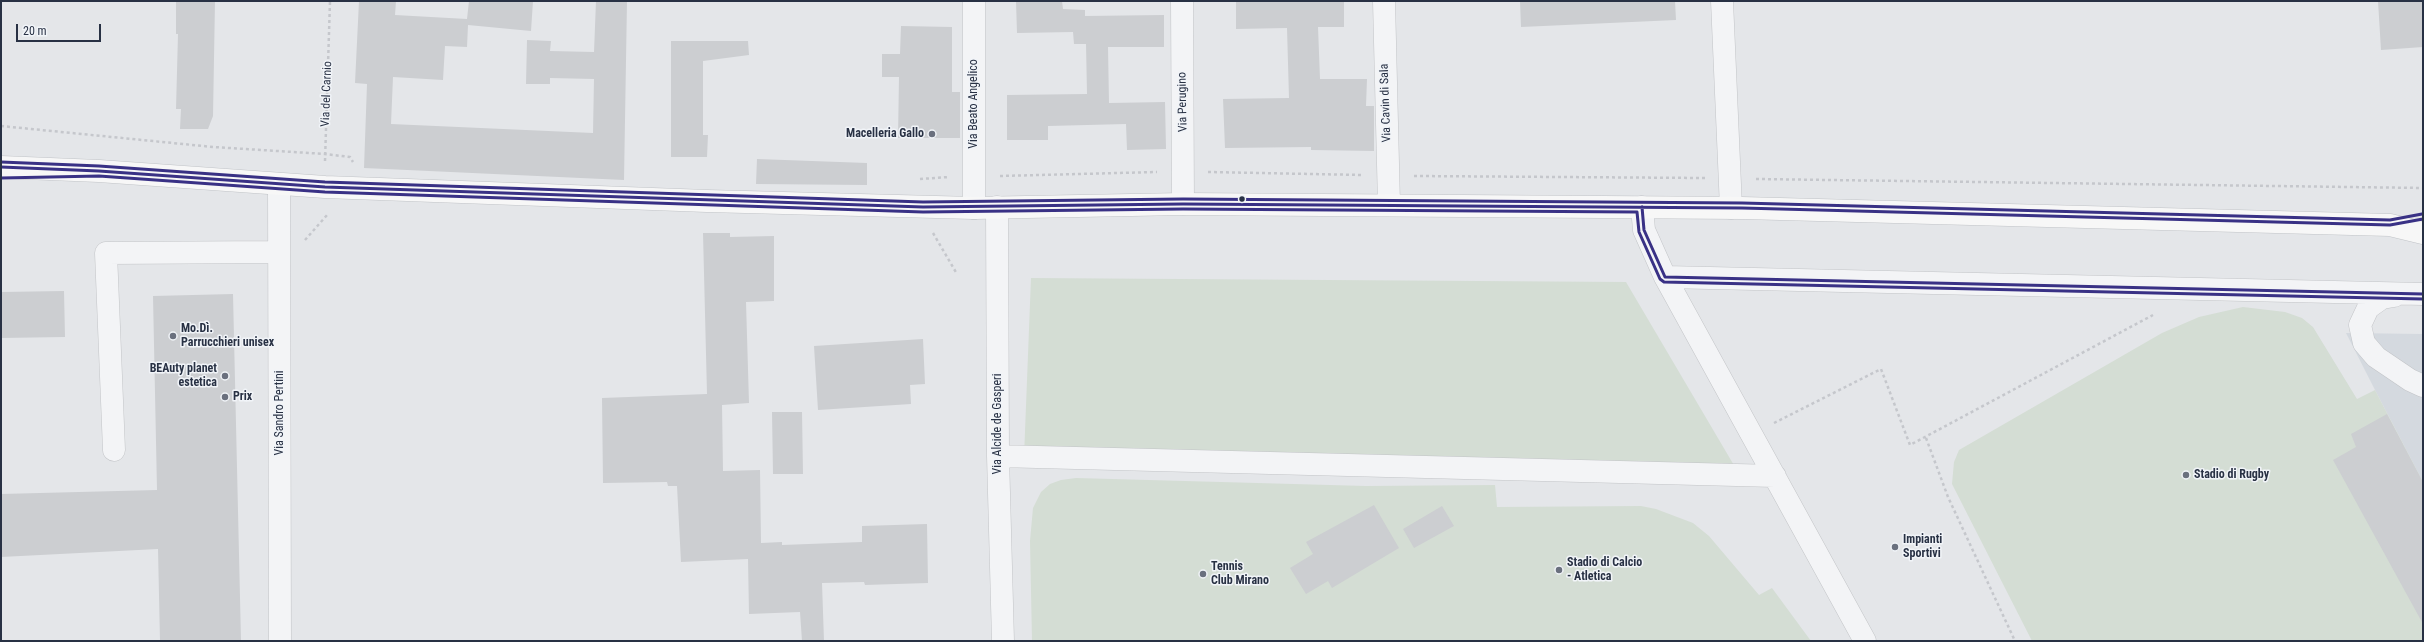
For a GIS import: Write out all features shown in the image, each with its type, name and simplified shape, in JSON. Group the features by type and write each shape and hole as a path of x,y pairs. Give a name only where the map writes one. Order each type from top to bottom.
{"main road":[{"path":"1,159 99,171"},
{"path":"1,167 99,171 324,187 707,201 974,208 1183,204 1731,208 2390,225 2423,219"},
{"path":"1,173 99,171"},
{"path":"2390,225 2423,233"}],"street":[{"name":"Via Beato Angelico","path":"974,1 974,208"},
{"name":"Via Perugino","path":"1182,1 1183,204"},
{"name":"Via Cavin di Sala","path":"1384,1 1389,205"},
{"path":"1722,1 1731,208"},
{"name":"Via Sandro Pertini","path":"279,184 280,641"},
{"name":"Via Alcide de Gasperi","path":"997,207 998,456 1002,641"},
{"path":"1642,207 1644,230 1665,277 1865,641"},
{"path":"114,450 106,253 279,252"},
{"path":"1665,277 2414,294"},
{"path":"2414,294 2382,298 2374,303 2363,316 2361,331 2364,343 2368,350 2410,380 2423,386"},
{"path":"998,456 1775,476"}],"path":[{"name":"Via del Carnio","path":"324,187 330,1"},
{"path":"1,126 213,146 325,154"},
{"path":"924,178 1184,171 1388,176 1730,178 2423,188"},
{"path":"1751,435 1880,369 1910,445 1926,438 2160,311"},
{"path":"1926,438 1948,497 2015,641"}],"shaded area":[{"path":"1031,278 1626,282 1735,467 1024,457"},
{"name":"Stadio di Rugby","path":"2243,307 2285,312 2302,318 2313,327 2357,399 2375,390 2423,482 2423,641 2032,641 1952,484 1954,462 1959,450 2162,333 2199,317"},
{"path":"2346,333 2423,334 2423,482 2375,390"},
{"path":"1076,478 1366,486 1495,485 1497,507 1641,506 1656,509 1693,523 1709,536 1759,595 1772,588 1811,641 1032,641 1030,541 1033,508 1041,492 1050,484 1061,480"}],"building":[{"path":"176,1 215,1 213,116 208,129 180,129 181,109 176,109 178,34 176,34"},
{"path":"359,1 396,1 395,15 467,19 469,1 533,1 531,31 468,25 467,47 445,46 443,80 393,77 391,124 593,133 594,79 550,78 550,84 526,84 527,40 551,41 550,51 594,52 596,1 627,1 624,180 364,168 367,84 355,83"},
{"path":"1016,1 1062,1 1063,9 1085,10 1085,16 1164,15 1164,47 1108,47 1109,103 1165,102 1166,149 1127,150 1126,124 1048,126 1048,140 1007,140 1007,95 1087,94 1086,44 1074,44 1073,32 1017,33"},
{"path":"1236,1 1344,1 1344,27 1318,27 1320,79 1367,79 1366,106 1374,106 1374,151 1311,150 1311,147 1225,148 1223,99 1289,98 1287,28 1236,29"},
{"path":"1520,1 1675,1 1676,20 1521,27"},
{"path":"2378,1 2423,1 2423,47 2381,50"},
{"path":"901,26 952,27 952,92 960,92 960,138 898,138 899,77 882,77 882,54 900,54"},
{"path":"671,41 748,41 749,55 703,61 703,135 708,135 707,157 671,157"},
{"path":"757,159 867,163 867,185 756,184"},
{"path":"703,233 730,233 730,237 774,236 774,301 746,302 749,403 722,405 723,471 760,470 761,543 782,542 782,545 862,542 862,526 927,524 928,583 865,585 864,582 822,583 824,641 802,641 800,612 749,614 748,559 681,562 677,486 668,486 667,482 603,483 602,398 707,394"},
{"path":"64,291 65,337 1,338 1,292"},
{"path":"233,294 241,641 160,641 158,549 1,557 1,494 157,490 153,296"},
{"path":"923,339 925,384 910,385 911,404 818,410 814,346"},
{"path":"772,412 802,412 803,474 773,474"},
{"path":"2387,414 2423,482 2423,624 2333,460 2356,447 2351,434"},
{"path":"1374,505 1399,548 1332,588 1328,581 1306,594 1290,568 1313,554 1306,542"},
{"path":"1442,506 1454,526 1414,548 1403,529"}],"transit line":[{"path":"1,162 99,166 325,182 923,202 1183,199 1742,203 2390,220 2422,214"},
{"path":"1,167 99,171 325,187 923,207 1183,204 1742,208 2390,225 2423,219"},
{"path":"1,178 99,176 325,192 923,212 1183,209 1637,212 1639,232 1660,279 1664,282 2423,299"},
{"path":"1642,207 1644,230 1665,277 2423,294"}],"place":[{"name":"Macelleria Gallo","path":"932,134"},
{"name":"Mo.Dì. Parrucchieri unisex","path":"173,336"},
{"name":"BEAuty planet estetica","path":"225,376"},
{"name":"Prix","path":"225,397"},
{"name":"Stadio di Rugby","path":"2186,475"},
{"name":"Impianti Sportivi","path":"1895,547"},
{"name":"Stadio di Calcio - Atletica","path":"1559,570"},
{"name":"Tennis Club Mirano","path":"1203,574"}]}
